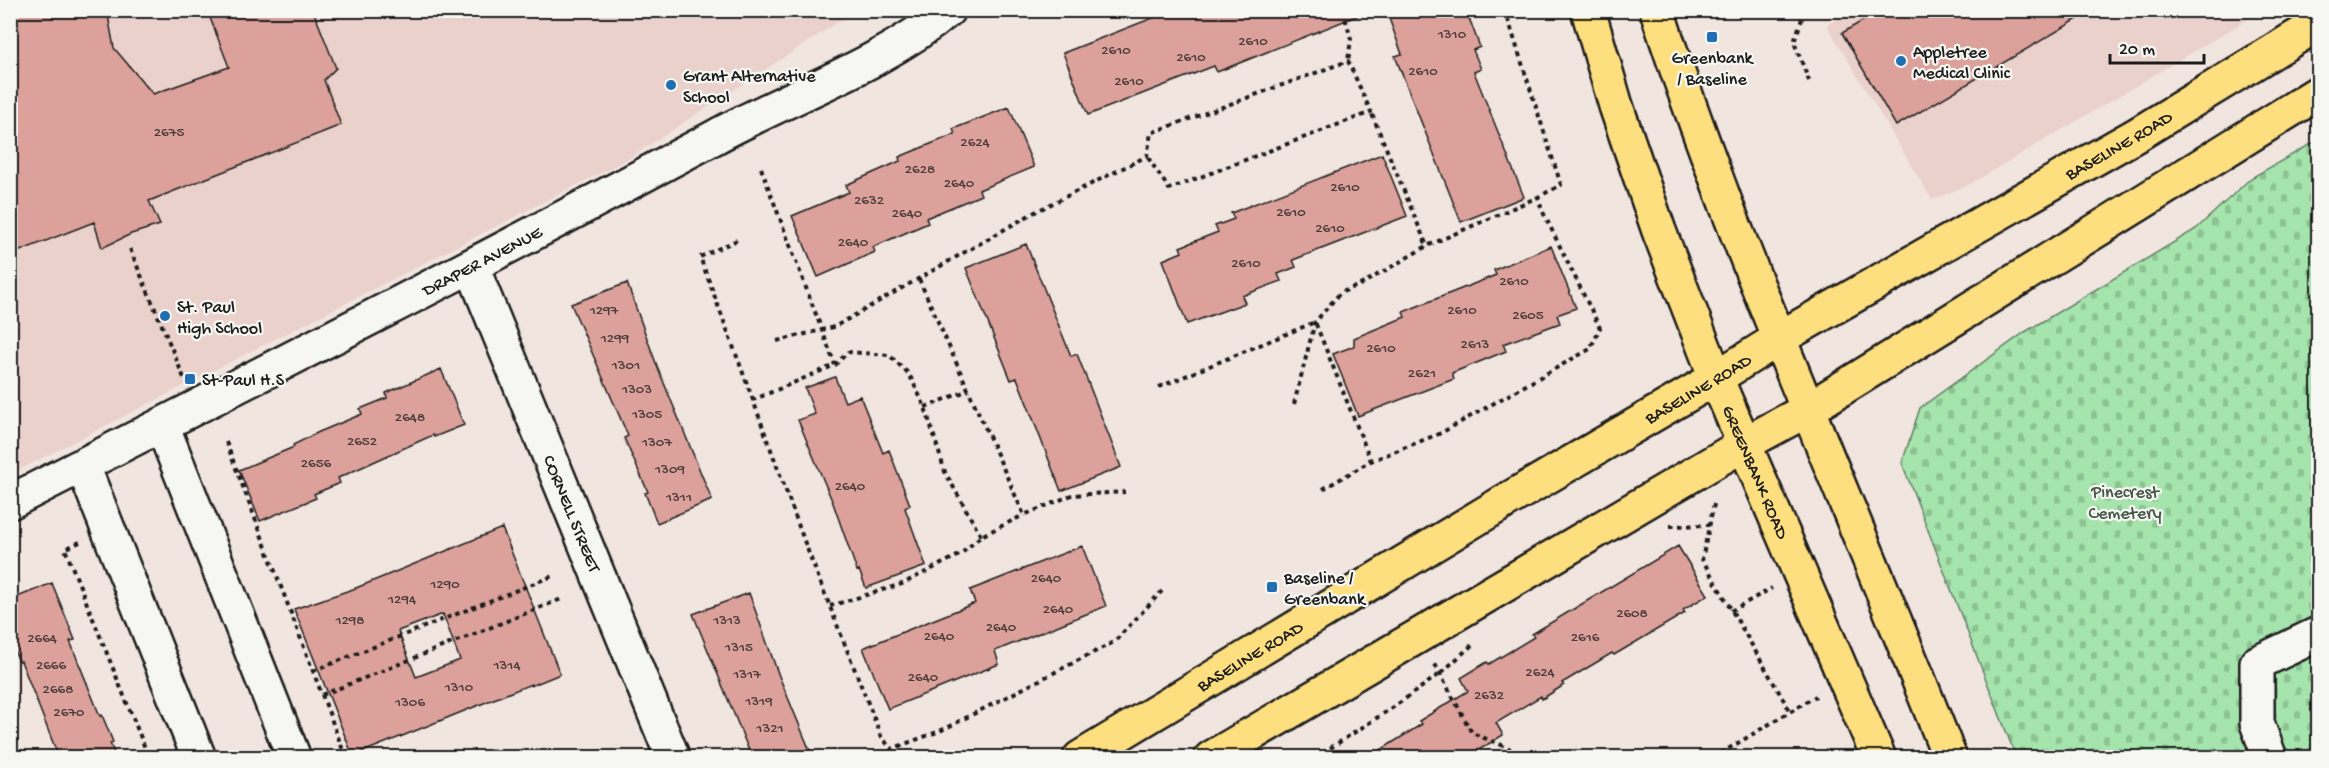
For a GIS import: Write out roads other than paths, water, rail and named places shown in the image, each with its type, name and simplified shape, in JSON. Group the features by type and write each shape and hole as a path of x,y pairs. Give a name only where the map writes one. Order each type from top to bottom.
{"main road":[{"name":"GREENBANK ROAD","path":"1588,10 1616,106 1659,231 1716,378 1746,443 1879,758"},
{"path":"1657,10 1676,72 1778,339 1950,758"},
{"name":"BASELINE ROAD","path":"1080,758 1778,339 2138,134 2319,24"},
{"path":"1211,758 1746,443 1807,410 2319,93"}],"street":[{"name":"DRAPER AVENUE","path":"10,502 472,267 717,135 892,49 928,27 948,10"},
{"name":"CORNELL STREET","path":"472,267 673,758"},
{"path":"162,425 294,758"},
{"path":"83,465 199,758"},
{"path":"2270,758 2257,723 2257,663 2319,634"}],"place":[{"name":"Greenbank / Baseline","path":"1712,37"},
{"name":"Appletree Medical Clinic","path":"1901,61"},
{"name":"Grant Alternative School","path":"671,85"},
{"name":"St. Paul High School","path":"165,316"},
{"name":"St-Paul H.S","path":"190,379"},
{"name":"Baseline / Greenbank","path":"1272,587"}],"park label":[{"name":"Pinecrest Cemetery","path":"2125,501"}]}
